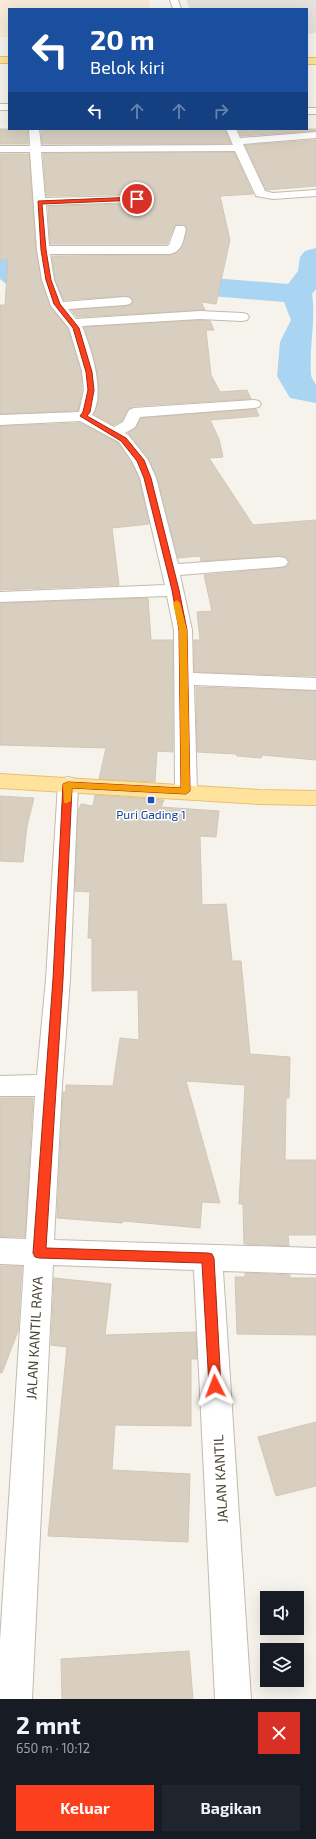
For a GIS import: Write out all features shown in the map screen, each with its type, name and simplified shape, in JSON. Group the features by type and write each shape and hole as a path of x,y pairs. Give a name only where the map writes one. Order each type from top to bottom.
{"main road":[{"path":"0,781 186,791 259,797 316,798"}],"street":[{"path":"34,130 44,250 48,280 57,305 73,323 83,347 91,384 89,402 83,416"},
{"path":"232,130 259,192 262,195 316,193"},
{"path":"0,149 239,145 316,135"},
{"path":"40,202 137,199"},
{"path":"44,250 170,250 175,247 180,229"},
{"path":"57,305 125,301"},
{"path":"73,323 216,314 242,317"},
{"path":"114,433 129,425 133,420 134,413 254,404"},
{"path":"0,420 83,416 124,439 140,460 148,478 183,630 186,791"},
{"path":"170,570 278,562"},
{"path":"0,597 175,590"},
{"path":"184,679 316,684"},
{"name":"JALAN KANTIL RAYA","path":"14,1699 49,1085 58,979 68,784"},
{"path":"0,1086 49,1085"},
{"path":"0,1251 316,1261"},
{"name":"JALAN KANTIL","path":"208,1258 233,1699"}],"shaded area":[{"path":"0,0 149,0 150,8 8,8 8,37 0,37"},
{"path":"186,0 316,0 316,33 308,34 308,8 190,8"}],"building":[{"path":"0,129 28,130 28,144 0,144"},
{"path":"316,129 316,131 241,136 238,130"},
{"path":"41,130 225,130 231,144 42,144"},
{"path":"316,140 316,186 266,190 245,145"},
{"path":"234,152 253,194 220,196 230,240 216,304 201,302 205,310 77,317 71,310 125,306 131,305 133,300 130,297 125,296 64,300 55,280 52,256 170,255 181,248 187,228 184,224 175,225 167,244 50,244 48,206 137,204 144,198 137,194 46,196 43,153"},
{"path":"0,154 29,154 36,250 41,280 50,306 68,329 81,371 82,390 78,411 0,414 0,305 5,305 8,259 0,260"},
{"path":"200,320 210,321 214,330 206,330 211,375 220,392 247,390 251,399 134,406 128,409 122,421 114,425 94,414 97,406 99,383 94,358 84,327"},
{"path":"256,409 259,416 210,420 219,439 223,457 209,458 253,525 316,520 316,676 194,672 194,640 200,640 197,612 212,611 204,575 286,567 290,562 286,557 279,556 201,561 200,556 178,558 157,477 149,459 128,433 136,428 141,418"},
{"path":"80,423 118,443 131,462 139,478 149,524 112,528 119,585 0,590 0,426"},
{"path":"148,598 151,640 173,640 173,752 157,751 155,782 99,779 106,748 0,745 0,603"},
{"path":"196,687 316,691 316,760 262,755 261,758 237,756 236,754 197,752"},
{"path":"95,795 164,800 161,807 219,811 216,837 200,836 202,905 226,904 232,961 241,961 250,1054 290,1057 289,1098 286,1098 285,1160 316,1160 316,1235 288,1235 289,1246 244,1244 243,1204 239,1204 245,1085 186,1081 220,1203 202,1202 200,1228 123,1221 122,1223 57,1218 63,1092 66,1092 66,1085 113,1086 120,1038 139,1040 138,990 92,991 92,938 88,938 90,892 75,891 78,811 81,804 93,806"},
{"path":"0,796 34,798 27,826 23,862 0,861"},
{"path":"0,1098 33,1098 25,1237 0,1237"},
{"path":"0,1266 22,1266 18,1331 2,1373 0,1373"},
{"path":"245,1273 290,1275 290,1278 316,1278 316,1335 237,1334 235,1277 245,1277"},
{"path":"54,1278 111,1284 105,1335 196,1332 197,1359 191,1359 191,1426 115,1425 112,1470 190,1474 188,1542 48,1536 67,1347 51,1345"},
{"path":"316,1422 316,1486 276,1496 258,1437"},
{"path":"189,1651 193,1699 62,1699 61,1659"}],"waterway":[{"path":"296,294 313,272 316,257"},
{"path":"0,264 34,291 163,283 296,294"},
{"path":"296,294 307,320 296,342 294,376 302,391 316,393"}],"slow traffic":[{"path":"67,801 68,784 186,791 183,630 177,603"}],"place":[{"name":"Puri Gading 1","path":"151,800"}],"route":[{"path":"137,199 40,202 44,259 48,280 57,304 66,317 73,323 83,347 89,372 91,390 86,412 83,416 91,422 124,439 140,460 148,478 162,532 183,630 186,791 68,784 58,979 49,1085 39,1253 208,1258 215,1386"}]}
